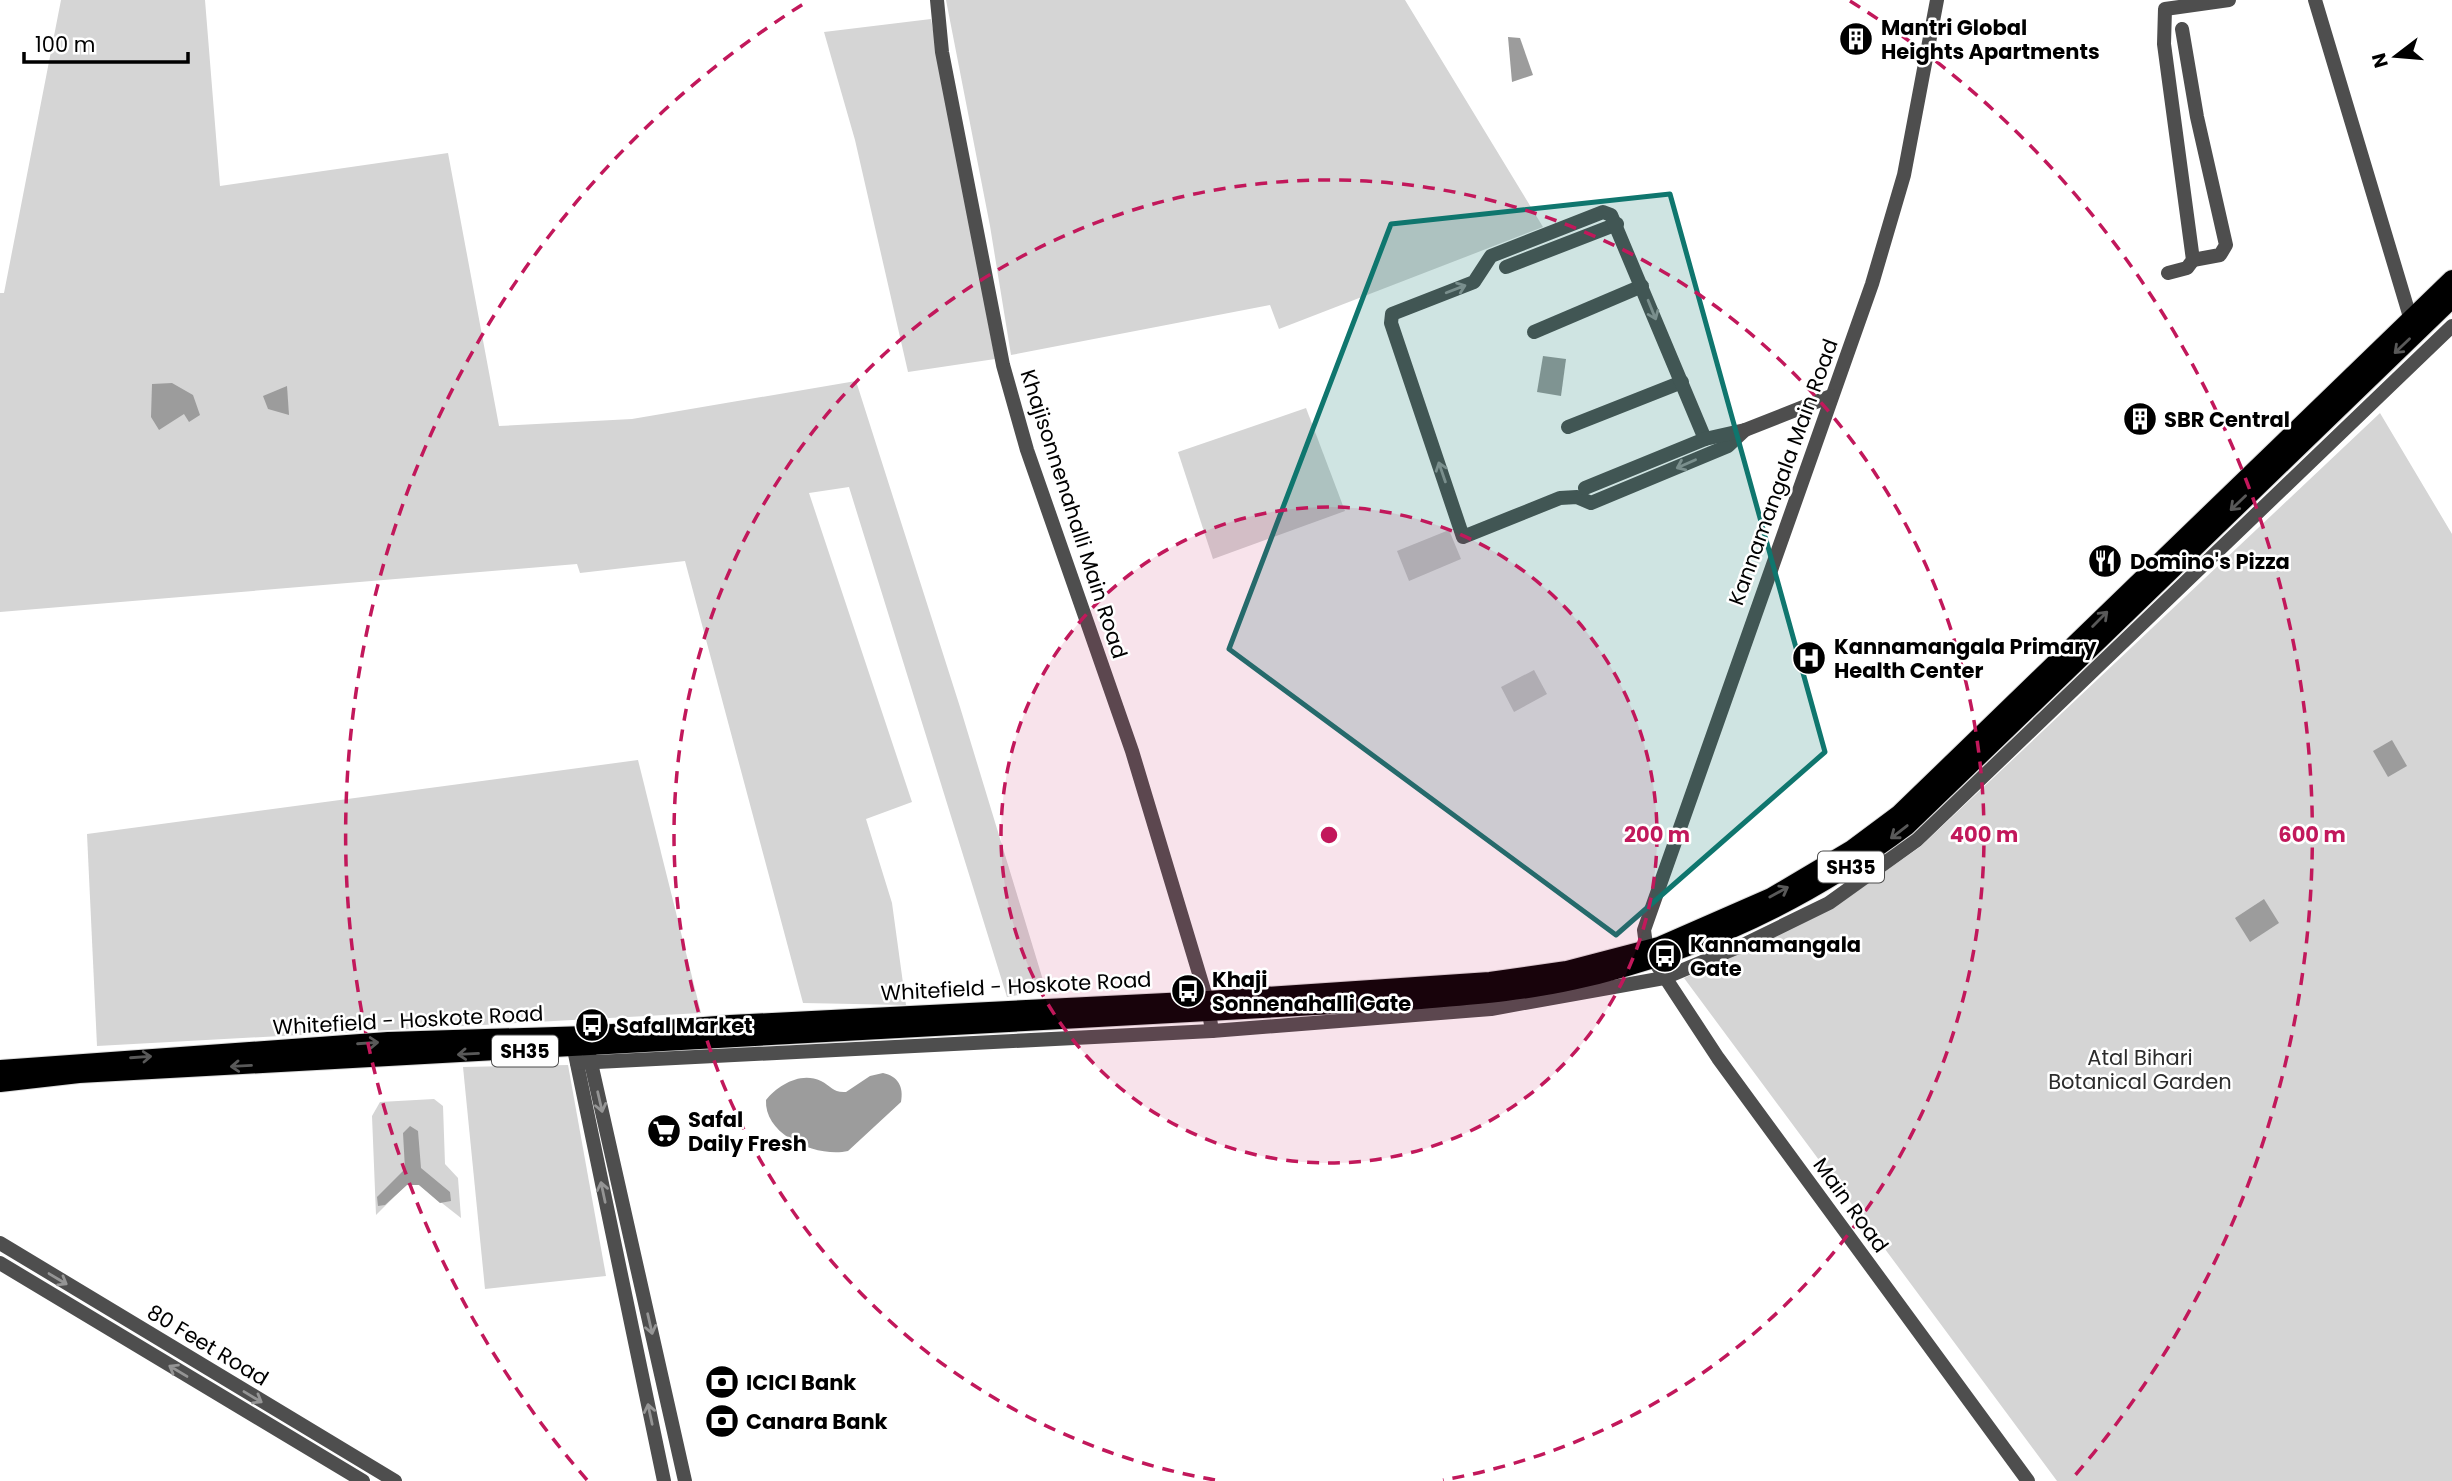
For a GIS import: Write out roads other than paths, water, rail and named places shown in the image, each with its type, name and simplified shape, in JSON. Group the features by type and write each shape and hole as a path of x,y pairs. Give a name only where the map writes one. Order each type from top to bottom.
{"main road":[{"name":"Whitefield - Hoskote Road","path":"1650,955 1771,897 1852,849 1899,814 2452,279"},
{"name":"Whitefield - Hoskote Road","path":"0,1083 79,1074 581,1049 757,1022 1208,1006 1489,981 1650,955 1778,910 1862,860 1907,826 2452,299"},
{"name":"Whitefield - Hoskote Road","path":"0,1069 388,1041 581,1049"}],"street":[{"name":"Khajisonnenahalli Main Road","path":"937,0 942,52 1003,365 1027,450 1132,751 1208,1006 1212,1031"},
{"name":"Kannamangala Main Road","path":"1650,955 1644,930 1654,896 1872,284 1900,189 1937,0"},
{"path":"2193,260 2178,163 2163,22 2165,9 2229,0"},
{"path":"2315,0 2410,317"},
{"path":"2168,274 2187,268 2193,260 2220,255 2226,246 2197,117 2182,29"},
{"path":"1705,439 1611,215 1603,212 1490,256 1474,282 1392,314 1391,323 1464,537 1560,498 1577,497 1591,503 1728,446 1745,430"},
{"path":"1506,267 1617,224"},
{"path":"1534,332 1642,286"},
{"path":"581,1049 1212,1031 1491,1009 1664,978 1743,945 1829,903 1917,841 2452,326"},
{"path":"1568,427 1682,382"},
{"path":"1585,488 1705,439 1745,430 1831,396"},
{"name":"Main Road","path":"1650,955 1717,1058 2028,1481"},
{"path":"581,1049 610,1146 685,1481"},
{"path":"581,1049 594,1150 664,1481"},
{"path":"594,1150 610,1146"},
{"name":"80 Feet Road","path":"0,1244 395,1481"},
{"name":"80 Feet Road","path":"0,1262 363,1481"}],"place":[{"name":"Mantri Global Heights Apartments","path":"1856,39"},
{"name":"SBR Central","path":"2140,419"},
{"name":"Domino's Pizza","path":"2105,561"},
{"name":"Kannamangala Primary Health Center","path":"1809,658"},
{"name":"Kannamangala Gate","path":"1665,956"},
{"name":"Khaji Sonnenahalli Gate","path":"1188,991"},
{"name":"Safal Market","path":"592,1025"},
{"name":"Safal Daily Fresh","path":"664,1131"},
{"name":"ICICI Bank","path":"722,1382"},
{"name":"Canara Bank","path":"722,1421"}],"park label":[{"name":"Atal Bihari Botanical Garden","path":"2140,1069"}]}
